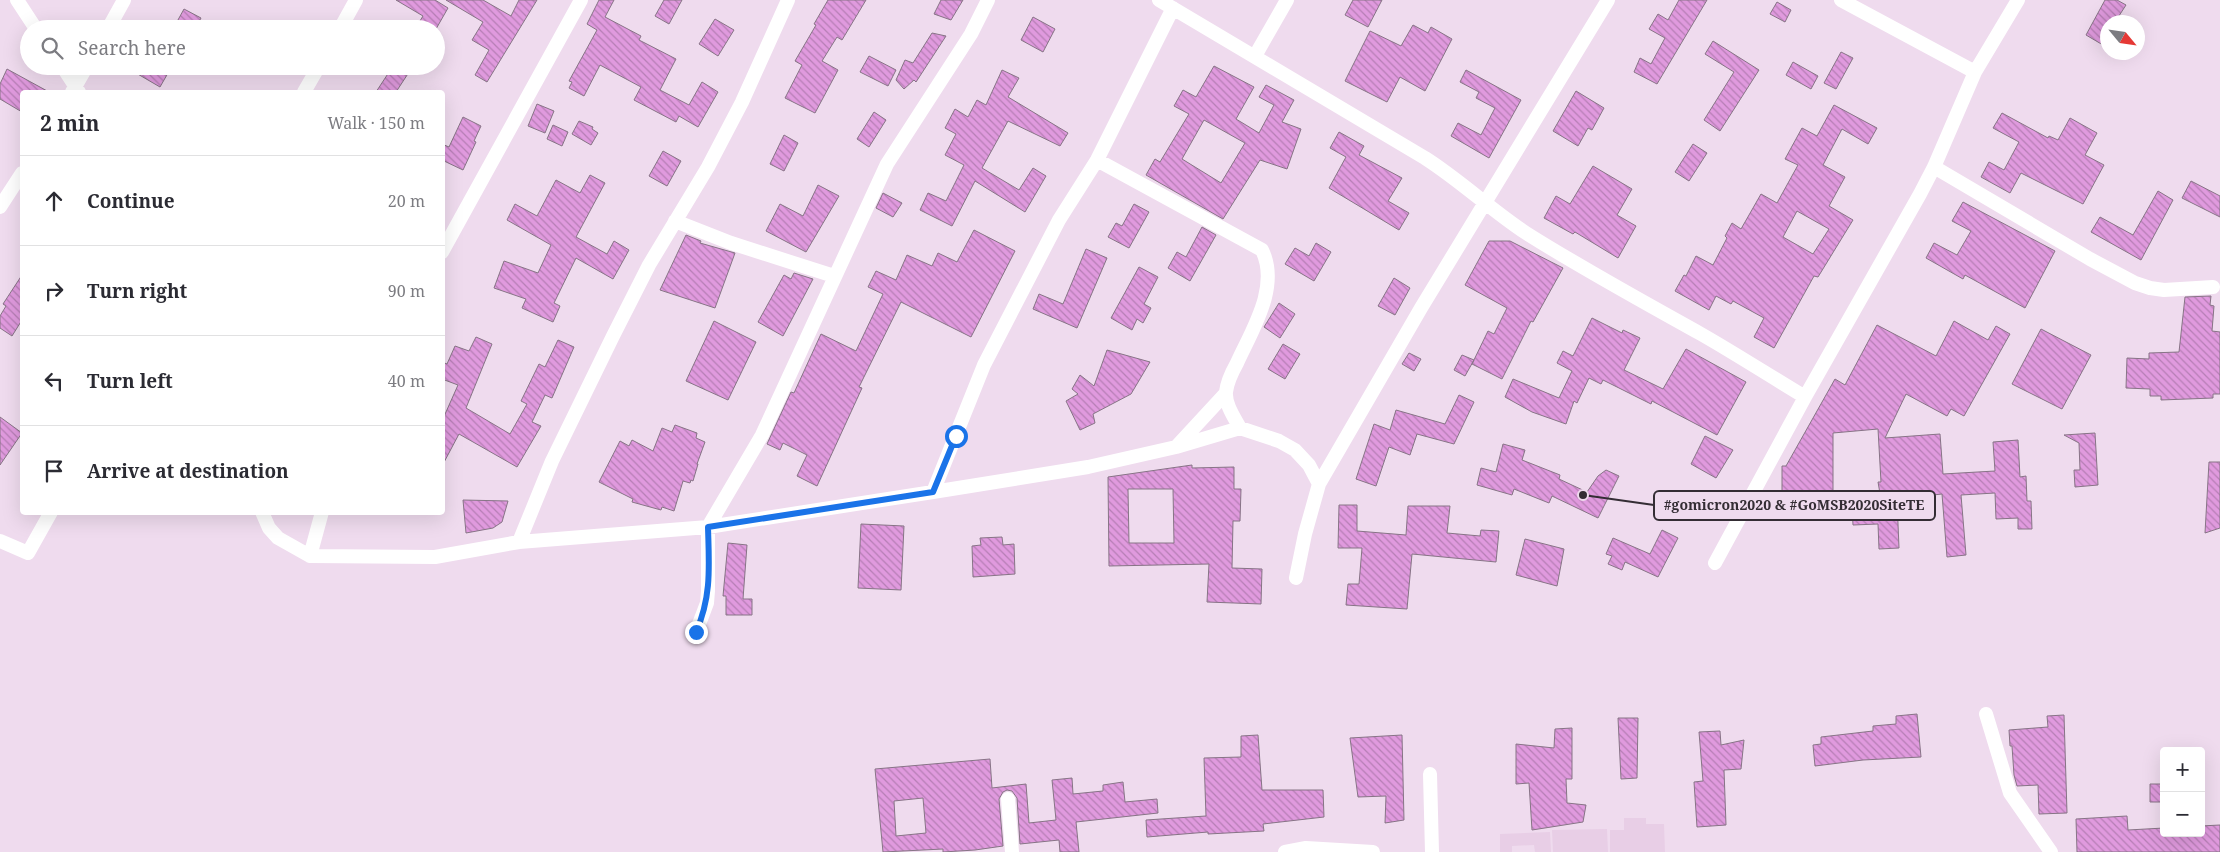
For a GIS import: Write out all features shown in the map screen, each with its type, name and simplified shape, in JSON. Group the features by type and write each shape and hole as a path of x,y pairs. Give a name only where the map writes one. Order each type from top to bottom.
{"street":[{"path":"17,0 30,20"},
{"path":"113,20 124,0"},
{"path":"345,20 356,0"},
{"path":"445,247 581,0"},
{"path":"519,542 552,460 649,265 742,102 788,0"},
{"path":"696,632 707,603 708,527 762,435 887,164 972,34 988,0"},
{"path":"1159,0 1426,158 1454,177 1485,204 1526,233 1805,397"},
{"path":"1255,56 1287,0"},
{"path":"1296,578 1305,534 1319,484 1422,308 1608,0"},
{"path":"1840,0 1975,72"},
{"path":"1715,563 1805,397 1934,167 1975,72 2018,0"},
{"path":"933,492 984,365 1060,220 1097,160 1173,8"},
{"path":"67,75 74,90"},
{"path":"75,90 83,75"},
{"path":"305,90 314,75"},
{"path":"1097,160 1262,250 1267,262 1265,293 1259,314 1233,371 1226,393 1176,446"},
{"path":"1934,167 2090,259 2135,283 2164,290 2213,287"},
{"path":"0,207 20,175"},
{"path":"675,221 731,243 834,276"},
{"path":"1226,393 1228,403 1240,428"},
{"path":"263,515 269,528 278,538 310,556 435,556 519,542 708,527 933,492 1088,466 1176,446 1240,428 1279,441 1295,450 1309,465 1319,484"},
{"path":"0,541 28,553 49,515"},
{"path":"310,556 321,515"},
{"path":"1986,714 2010,793 2051,852"},
{"path":"1430,774 1432,852"},
{"path":"1008,799 1012,852"},
{"path":"1285,852 1313,848 1373,852"}],"shaded area":[{"path":"1624,818 1646,818 1646,824 1664,824 1665,852 1610,852 1610,830 1624,830"},
{"path":"1607,829 1608,852 1553,852 1552,830"},
{"path":"1550,832 1551,852 1535,852 1534,845 1512,846 1512,852 1500,852 1500,834"}],"building":[{"path":"396,0 435,0 448,8 441,20 421,20 423,16"},
{"path":"446,0 483,0 511,16 519,0 537,0 487,82 475,75 489,50 472,40 483,22"},
{"path":"599,0 614,0 605,17 641,36 639,40 676,59 660,90 689,105 702,82 718,92 698,127 679,116 676,122 634,100 641,87 600,65 584,96 569,88 572,82 569,81 597,30 587,24"},
{"path":"664,0 682,0 669,24 655,16"},
{"path":"828,0 866,0 842,40 837,37 822,61 838,70 815,113 785,98 802,65 795,61"},
{"path":"941,0 963,0 951,20 934,14"},
{"path":"1353,0 1382,0 1368,27 1345,15"},
{"path":"1679,0 1707,0 1657,84 1634,72 1640,58 1651,64 1665,38 1649,29 1658,14 1668,20"},
{"path":"2105,0 2117,0 2126,5 2120,15 2100,15 2100,43 2086,35"},
{"path":"1777,2 1791,10 1785,22 1770,14"},
{"path":"184,9 201,18 200,20 178,20"},
{"path":"1033,17 1055,29 1043,52 1021,40"},
{"path":"715,19 734,30 718,56 699,44"},
{"path":"1413,25 1428,33 1431,27 1452,39 1425,91 1400,77 1387,102 1345,81 1370,31 1401,46"},
{"path":"932,33 946,36 916,82 914,80 904,89 896,80 905,60 913,63"},
{"path":"1713,41 1759,70 1720,131 1704,120 1734,72 1705,54"},
{"path":"1841,52 1853,58 1836,89 1824,83"},
{"path":"869,56 896,70 888,86 860,72"},
{"path":"1793,62 1818,76 1811,89 1786,75"},
{"path":"1214,66 1254,87 1236,119 1259,133 1274,105 1259,97 1266,85 1294,100 1282,122 1301,129 1287,169 1260,160 1223,219 1146,175 1155,159 1160,162 1189,114 1174,106 1183,90 1196,97","holes":["1204,120 1245,143 1221,183 1182,159"]},
{"path":"7,69 45,90 20,90 20,111 0,99 0,84"},
{"path":"1002,70 1019,78 1008,97 1068,133 1060,146 1008,121 982,168 1019,190 1033,168 1046,176 1025,212 975,181 952,226 920,210 928,193 946,201 964,165 945,155 956,134 945,128 955,109 968,117 977,100 986,105"},
{"path":"1466,70 1521,100 1489,158 1451,136 1458,123 1481,135 1495,108 1476,98 1479,92 1460,82"},
{"path":"139,75 167,75 160,87"},
{"path":"387,75 407,75 397,90 377,90"},
{"path":"1576,91 1604,108 1592,130 1588,128 1578,146 1553,131"},
{"path":"537,104 554,111 545,133 528,126"},
{"path":"1834,105 1877,128 1868,144 1842,129 1823,165 1845,177 1829,206 1853,220 1818,277 1814,276 1774,348 1754,337 1764,318 1733,301 1731,304 1716,296 1709,310 1675,291 1684,275 1686,276 1696,256 1713,265 1727,238 1725,236 1732,223 1741,229 1761,194 1777,203 1798,165 1785,159 1802,128 1817,136","holes":["1797,211 1829,229 1813,254 1783,237"]},
{"path":"874,112 886,120 869,147 857,139"},
{"path":"2002,113 2048,138 2049,136 2058,140 2070,118 2097,133 2085,155 2104,165 2083,204 2021,173 2010,193 1981,177 1989,162 2004,170 2019,142 1993,128"},
{"path":"463,117 481,126 463,170 445,161 445,145 449,147"},
{"path":"579,121 593,127 592,129 598,133 591,145 572,134"},
{"path":"553,125 568,132 562,146 547,139"},
{"path":"1339,132 1364,146 1359,155 1402,178 1388,201 1409,213 1399,230 1329,188 1346,157 1330,148"},
{"path":"784,135 798,143 784,171 770,164"},
{"path":"1693,144 1707,153 1689,181 1675,172"},
{"path":"663,151 681,161 667,186 649,176"},
{"path":"1593,166 1632,189 1617,215 1636,226 1618,258 1575,232 1573,234 1544,218 1556,196 1570,204"},
{"path":"590,175 605,183 576,237 607,254 614,241 629,250 613,279 576,258 554,303 560,306 553,322 522,308 526,299 494,288 504,261 538,273 551,245 507,220 515,204 537,216 556,180 580,193"},
{"path":"2191,181 2220,196 2220,217 2182,198"},
{"path":"818,185 839,196 806,252 766,231 780,204 803,216"},
{"path":"2158,191 2173,200 2141,260 2091,232 2100,217 2133,235"},
{"path":"883,193 902,203 893,217 876,208"},
{"path":"1963,202 2055,251 2025,308 1965,275 1963,279 1926,258 1934,243 1957,255 1971,231 1952,221"},
{"path":"1134,204 1149,212 1129,248 1108,237 1116,223 1122,226"},
{"path":"1202,227 1216,235 1190,281 1168,268 1177,252 1186,257"},
{"path":"974,230 1015,251 971,337 901,302 859,387 862,388 817,486 797,476 807,455 783,443 780,450 767,444 791,392 794,393 821,334 856,351 883,294 868,287 876,271 896,280 907,255 932,266 938,253 957,262"},
{"path":"686,235 701,241 700,243 735,253 715,308 660,290"},
{"path":"1489,241 1510,241 1563,268 1533,322 1531,321 1502,379 1472,364 1488,331 1494,334 1507,308 1465,285"},
{"path":"1316,243 1331,252 1314,281 1285,264 1295,248 1309,256"},
{"path":"1086,249 1107,258 1077,328 1033,309 1039,294 1063,304"},
{"path":"1139,267 1158,277 1144,304 1151,308 1143,323 1137,319 1132,330 1111,318"},
{"path":"794,273 813,279 783,336 758,322 784,275 791,279"},
{"path":"20,278 20,323 12,336 0,328 0,316 6,306 3,304"},
{"path":"1394,278 1410,288 1395,315 1378,306"},
{"path":"2211,296 2210,305 2214,306 2212,331 2220,332 2220,394 2213,394 2213,398 2161,400 2161,396 2150,396 2150,389 2126,388 2127,358 2149,359 2149,353 2179,352 2185,297"},
{"path":"1279,303 1295,314 1280,338 1264,327"},
{"path":"1592,318 1622,333 1623,330 1640,338 1624,370 1663,389 1686,349 1746,382 1717,435 1652,401 1651,404 1603,380 1601,384 1589,378 1577,403 1574,401 1566,424 1532,412 1505,397 1513,379 1559,398 1572,371 1557,363 1563,351 1573,356"},
{"path":"714,321 756,342 728,400 686,381"},
{"path":"1954,321 1988,340 1996,326 2010,334 1964,416 1951,409 1947,416 1906,394 1885,438 1940,434 1943,474 1995,471 1993,442 2018,440 2020,477 2026,476 2027,501 2031,501 2032,529 2018,529 2018,518 1996,519 1995,493 1961,495 1966,555 1947,557 1942,494 1897,499 1899,548 1879,549 1878,524 1853,525 1852,506 1882,505 1878,482 1881,482 1878,429 1833,433 1833,498 1782,498 1782,466 1786,466 1835,379 1845,385 1877,325 1936,356"},
{"path":"2041,329 2091,355 2062,409 2012,384"},
{"path":"476,337 492,344 466,408 510,434 527,404 521,401 539,364 545,367 558,340 574,347 552,398 545,395 532,422 541,426 517,467 459,434 445,460 445,414 458,385 445,380 445,363 447,364 455,346 469,351"},
{"path":"1283,344 1300,354 1285,379 1268,369"},
{"path":"1107,350 1150,362 1131,394 1093,414 1095,423 1080,430 1066,401 1078,394 1072,389 1080,375 1094,386"},
{"path":"1409,353 1421,359 1414,371 1402,364"},
{"path":"1462,355 1474,360 1465,376 1454,370"},
{"path":"1459,395 1474,402 1454,444 1417,434 1410,455 1389,447 1376,486 1356,479 1374,424 1390,430 1396,410 1445,424"},
{"path":"0,417 20,432 20,436 0,465"},
{"path":"675,425 697,433 696,438 705,442 693,481 691,480 690,483 683,481 674,511 662,507 661,510 632,502 633,499 599,482 620,441 629,446 632,440 653,451 662,428 672,432"},
{"path":"2095,433 2098,485 2075,487 2074,470 2080,470 2079,443 2064,435"},
{"path":"1705,436 1733,450 1716,478 1691,464"},
{"path":"1503,444 1525,450 1522,460 1560,475 1559,479 1587,492 1598,476 1606,470 1619,476 1598,518 1552,496 1549,503 1514,489 1512,495 1477,485 1481,468 1496,472"},
{"path":"2209,462 2220,462 2220,528 2205,533"},
{"path":"1192,465 1192,468 1234,467 1234,489 1241,489 1240,521 1233,521 1232,568 1262,569 1261,604 1207,602 1209,564 1109,566 1108,477","holes":["1128,489 1173,489 1174,543 1129,543"]},
{"path":"463,500 508,501 502,522 493,528 466,533"},
{"path":"1339,505 1357,505 1357,531 1406,535 1408,506 1450,506 1447,533 1480,536 1481,530 1499,531 1496,562 1412,554 1407,609 1346,605 1348,584 1359,584 1362,548 1338,548"},
{"path":"861,524 904,526 901,590 858,588"},
{"path":"1662,530 1678,538 1658,577 1625,562 1622,570 1608,564 1612,556 1606,554 1613,538 1650,554"},
{"path":"1002,537 1003,545 1014,544 1015,574 973,577 972,546 981,545 980,538"},
{"path":"1525,539 1564,549 1557,586 1516,575"},
{"path":"728,543 747,545 743,599 752,599 752,615 726,615 726,596 723,596"},
{"path":"1917,714 1921,757 1863,760 1815,766 1813,745 1821,744 1821,737 1873,731 1873,726 1896,724 1896,716"},
{"path":"2064,715 2067,813 2039,814 2038,785 2017,786 2009,730 2048,727 2047,716"},
{"path":"1618,718 1638,718 1637,778 1621,779"},
{"path":"1572,728 1572,779 1566,779 1567,803 1586,805 1583,822 1532,830 1529,783 1516,784 1516,744 1554,748 1555,729"},
{"path":"1720,731 1721,745 1744,740 1741,769 1724,770 1726,825 1697,827 1694,782 1703,781 1699,732"},
{"path":"1258,735 1262,790 1323,790 1324,817 1263,824 1264,831 1208,834 1208,832 1147,837 1146,820 1206,816 1204,758 1241,757 1241,736"},
{"path":"1402,735 1404,820 1385,823 1386,796 1358,797 1350,738"},
{"path":"990,759 992,788 1026,784 1029,823 1056,820 1052,780 1072,778 1073,794 1103,791 1103,785 1123,782 1125,802 1157,799 1158,813 1076,822 1079,852 1060,852 1059,840 1020,844 1017,798 1012,791 1007,790 1003,792 999,799 1003,846 943,852 943,849 883,852 875,769","holes":["923,798 926,833 896,836 894,801"]},
{"path":"2150,784 2160,784 2160,802 2150,802"},
{"path":"2127,816 2128,830 2160,828 2160,837 2205,837 2205,826 2220,825 2220,852 2077,852 2076,819"}],"place":[{"name":"#gomicron2020 & #GoMSB2020SiteTE","path":"1583,495"}],"route":[{"path":"696,632 707,603 709,575 708,527 933,492 956,436"}]}
